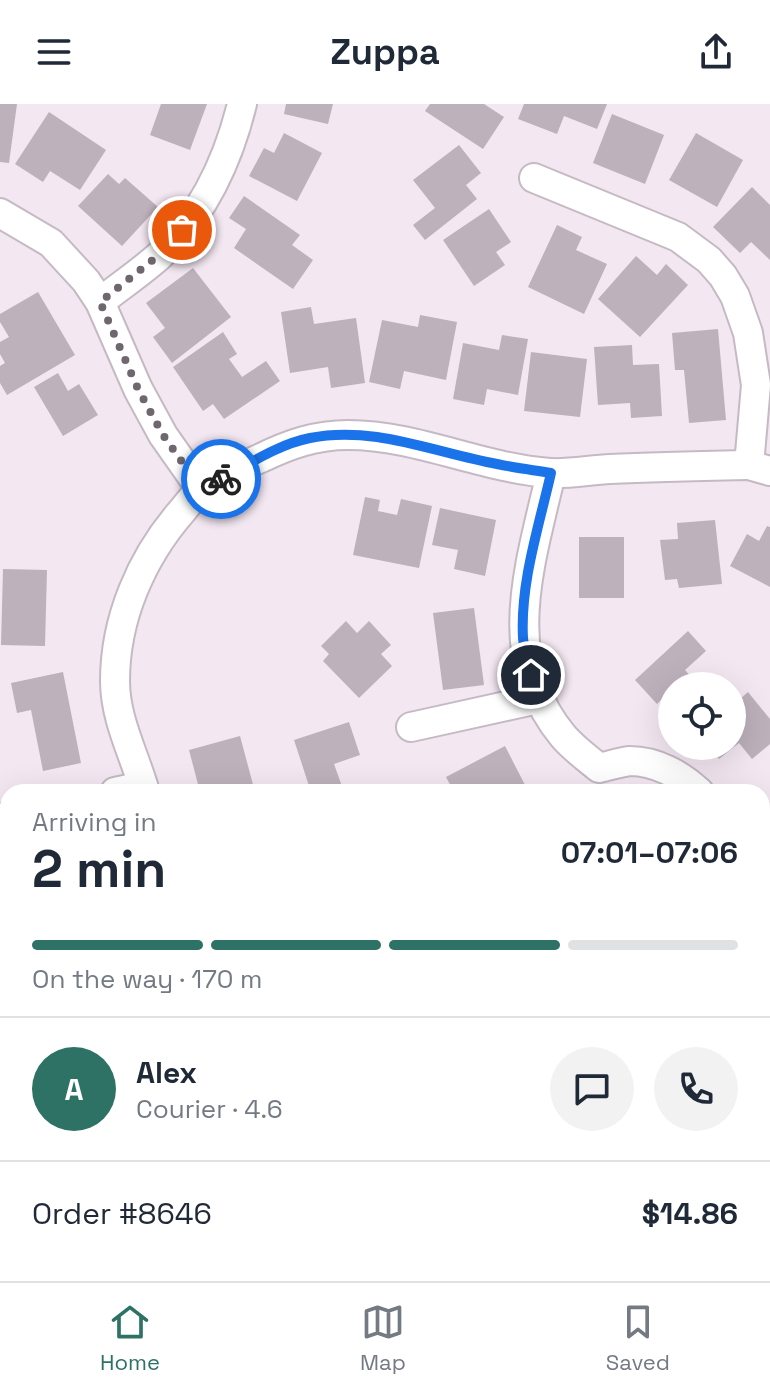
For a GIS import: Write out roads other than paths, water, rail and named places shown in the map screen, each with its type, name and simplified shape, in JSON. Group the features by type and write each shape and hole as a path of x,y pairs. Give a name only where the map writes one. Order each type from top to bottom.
{"street":[{"path":"100,302 159,255 204,200 234,137 242,104"},
{"path":"142,784 120,718 115,685 116,645 134,586 171,524 201,489 281,448 309,438 367,435 551,473 760,468 756,385 748,333 735,296 723,276 709,260 678,237 534,178"},
{"path":"0,213 51,243 86,281 100,302 156,423 201,489"},
{"path":"551,473 527,579 523,612 523,641 538,699 563,736 599,768 629,761 653,765 684,778 690,784"},
{"path":"411,727 538,699"}]}
